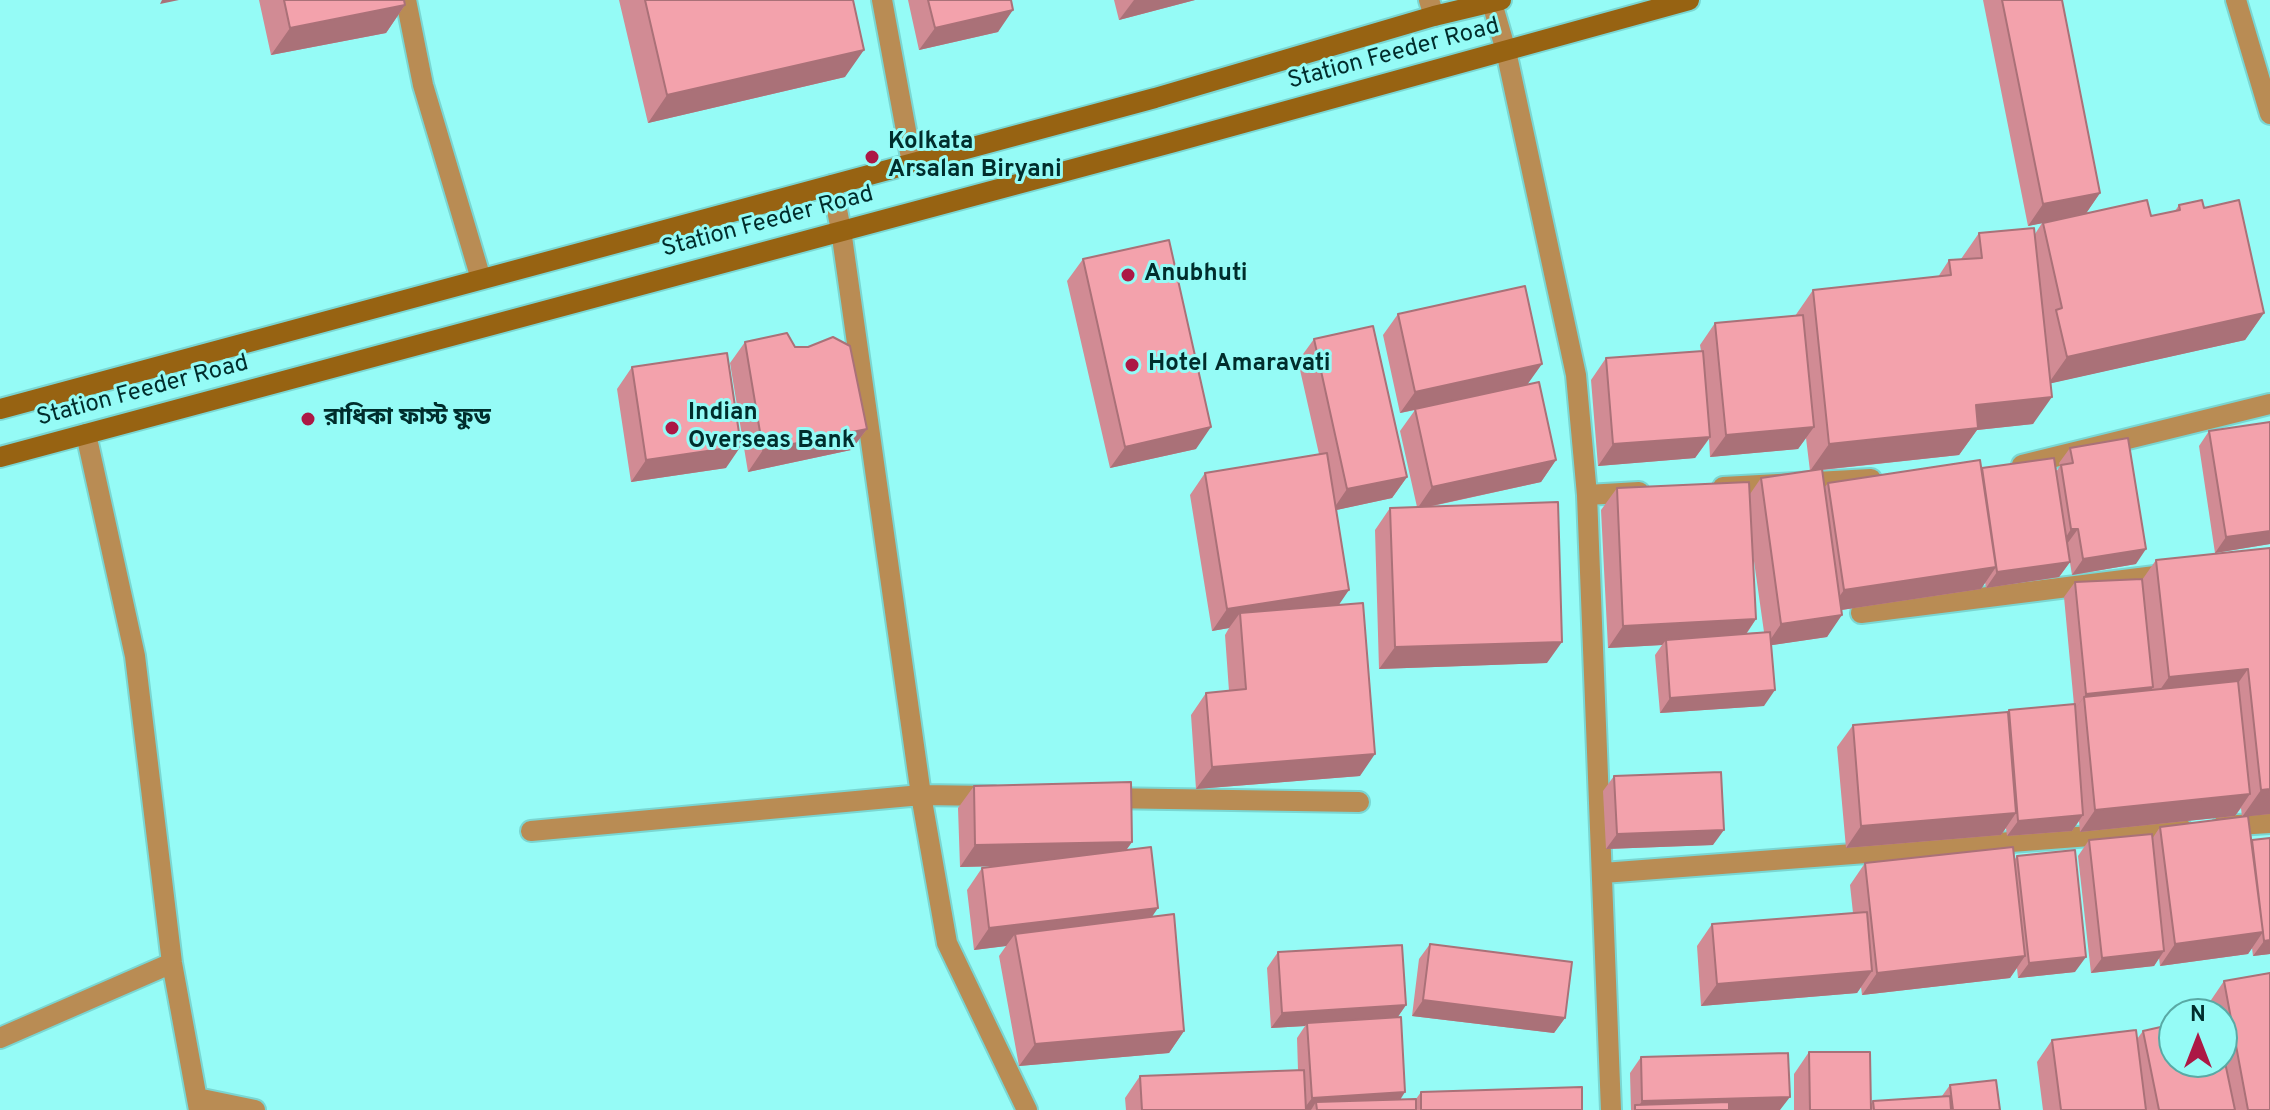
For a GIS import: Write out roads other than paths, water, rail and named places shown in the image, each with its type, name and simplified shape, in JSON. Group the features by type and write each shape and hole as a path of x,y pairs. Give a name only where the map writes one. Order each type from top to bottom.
{"street":[{"path":"406,0 423,85 481,279"},
{"path":"882,0 912,163"},
{"name":"Station Feeder Road","path":"0,457 1689,0"},
{"path":"2236,0 2270,114"},
{"path":"1497,1 1576,375 1587,495 1611,1110"},
{"name":"Station Feeder Road","path":"0,409 1155,98 1431,8 1497,1"},
{"path":"832,185 841,230 921,795 947,943 1027,1110"},
{"path":"2010,468 2270,404"},
{"path":"86,434 135,656 172,963 198,1104 255,1110"},
{"path":"1697,489 1885,478"},
{"path":"1587,495 1666,490"},
{"path":"1861,613 2191,571"},
{"path":"531,831 921,795 1015,796"},
{"path":"1093,798 1359,802"},
{"path":"1603,873 2270,823"},
{"path":"0,1038 172,963"}],"place":[{"name":"Kolkata Arsalan Biryani","path":"872,157"},
{"name":"Anubhuti","path":"1128,275"},
{"name":"Hotel Amaravati","path":"1132,365"},
{"name":"রাধিকা ফাস্ট ফুড","path":"308,419"},
{"name":"Indian Overseas Bank","path":"672,428"}]}
